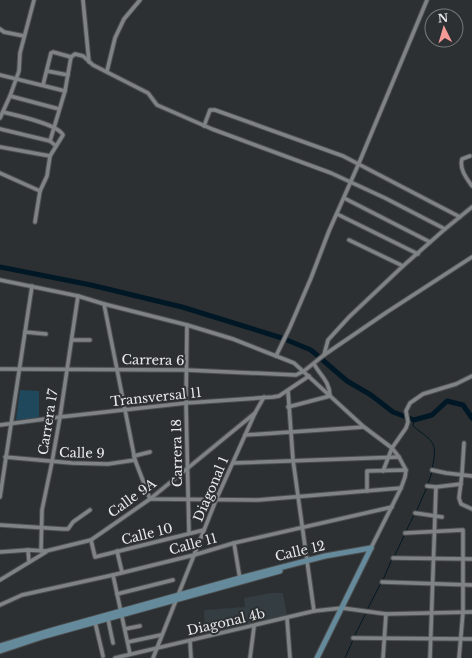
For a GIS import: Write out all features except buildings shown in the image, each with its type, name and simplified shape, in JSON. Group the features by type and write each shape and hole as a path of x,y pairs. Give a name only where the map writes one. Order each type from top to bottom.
{"street":[{"path":"0,118 19,71 20,53 34,0"},
{"path":"83,0 89,62"},
{"path":"107,71 115,38 124,19 136,2 140,0"},
{"path":"276,356 311,278 427,0"},
{"path":"0,29 4,32 24,36"},
{"path":"43,85 51,53 53,52 71,57 75,54 83,56 93,65 148,92 158,105 204,126 285,155 351,182 445,229"},
{"path":"50,141 68,76 71,57"},
{"path":"47,71 68,76"},
{"path":"0,75 64,90"},
{"path":"10,96 59,109"},
{"path":"204,126 210,110 215,110 343,156 460,217"},
{"path":"3,112 53,126 63,135 50,156 47,176 40,191 35,222"},
{"path":"0,129 50,141 56,146"},
{"path":"0,146 50,156"},
{"path":"470,156 464,158 461,163 465,176 472,186"},
{"path":"0,173 40,191"},
{"path":"344,198 430,242"},
{"path":"324,355 328,340 349,317 403,266 472,207"},
{"path":"337,214 418,254"},
{"path":"348,240 403,266"},
{"path":"304,371 324,355 472,257"},
{"path":"0,280 78,296 187,325 233,339 294,362 364,427 392,448 406,470 405,477 392,507 317,658"},
{"path":"0,497 32,286"},
{"name":"Carrera 17","path":"41,551 42,510 60,417 78,296"},
{"path":"104,304 134,458 150,499 258,500 401,488"},
{"name":"Carrera 18","path":"187,325 186,403 189,533"},
{"path":"25,332 46,334"},
{"path":"72,340 90,340"},
{"path":"314,364 318,372 327,382 330,396"},
{"name":"Carrera 6","path":"0,369 186,370 296,375 304,371"},
{"name":"Transversal 11","path":"0,425 186,403 264,397 273,398 280,396 309,376"},
{"path":"383,471 387,457 406,428 408,422 406,411 410,403 423,394 456,384 472,376"},
{"path":"288,390 288,407 293,460 314,611"},
{"path":"288,407 330,396"},
{"name":"Diagonal 1","path":"153,658 216,500 255,413 264,397"},
{"name":"Calle 9A","path":"0,552 28,550 46,551 91,540 150,499 255,413"},
{"path":"245,435 364,427"},
{"path":"464,443 459,498 463,506 472,509"},
{"name":"Calle 9","path":"5,457 52,462 108,464 134,458 150,452"},
{"path":"233,463 399,457"},
{"path":"367,491 367,471 406,470"},
{"path":"432,470 472,476"},
{"path":"427,486 436,487 461,484"},
{"path":"430,658 432,639 436,487"},
{"name":"Calle 11","path":"0,605 22,595 113,575 194,555 234,543 392,507"},
{"path":"0,525 41,529 68,528 73,522 90,510"},
{"path":"415,513 442,517"},
{"name":"Calle 10","path":"91,540 95,557 204,530"},
{"path":"406,533 463,530 463,612 459,658"},
{"path":"234,543 240,580"},
{"name":"Calle 12","path":"0,646 31,639 325,556 371,548"},
{"path":"28,550 30,562"},
{"path":"0,580 46,551"},
{"path":"117,552 122,572"},
{"path":"393,558 472,559"},
{"path":"113,575 130,654"},
{"path":"117,594 173,580"},
{"path":"382,582 472,585"},
{"name":"Diagonal 4b","path":"115,658 314,611 342,608 386,614 472,612"},
{"name":"Calle 12","path":"84,623 95,622 121,613"},
{"path":"384,658 386,614"},
{"path":"108,618 113,643"},
{"path":"287,618 290,658"},
{"path":"95,622 103,656"},
{"path":"125,629 140,626"},
{"path":"250,658 254,626"},
{"path":"128,642 161,635"},
{"path":"353,638 472,639"},
{"name":"Calle 12","path":"0,651 31,639"},
{"path":"190,641 191,658"}],"shaded area":[{"path":"20,390 39,391 39,418 16,420"},
{"path":"271,593 283,593 287,616 237,629 205,634 204,610 245,607 244,598"}],"waterway":[{"path":"0,267 91,285 182,307 282,338 311,350 347,381 371,395 393,412 414,420 432,415 447,401 463,405 472,418"},
{"path":"414,420 413,426 433,443 435,453 432,469"},
{"path":"428,484 432,472"},
{"path":"416,512 427,487"},
{"path":"406,531 414,515"},
{"path":"394,557 405,534"},
{"path":"383,580 392,559"},
{"path":"367,610 381,583"},
{"path":"354,637 366,613"},
{"path":"345,658 353,640"}]}
